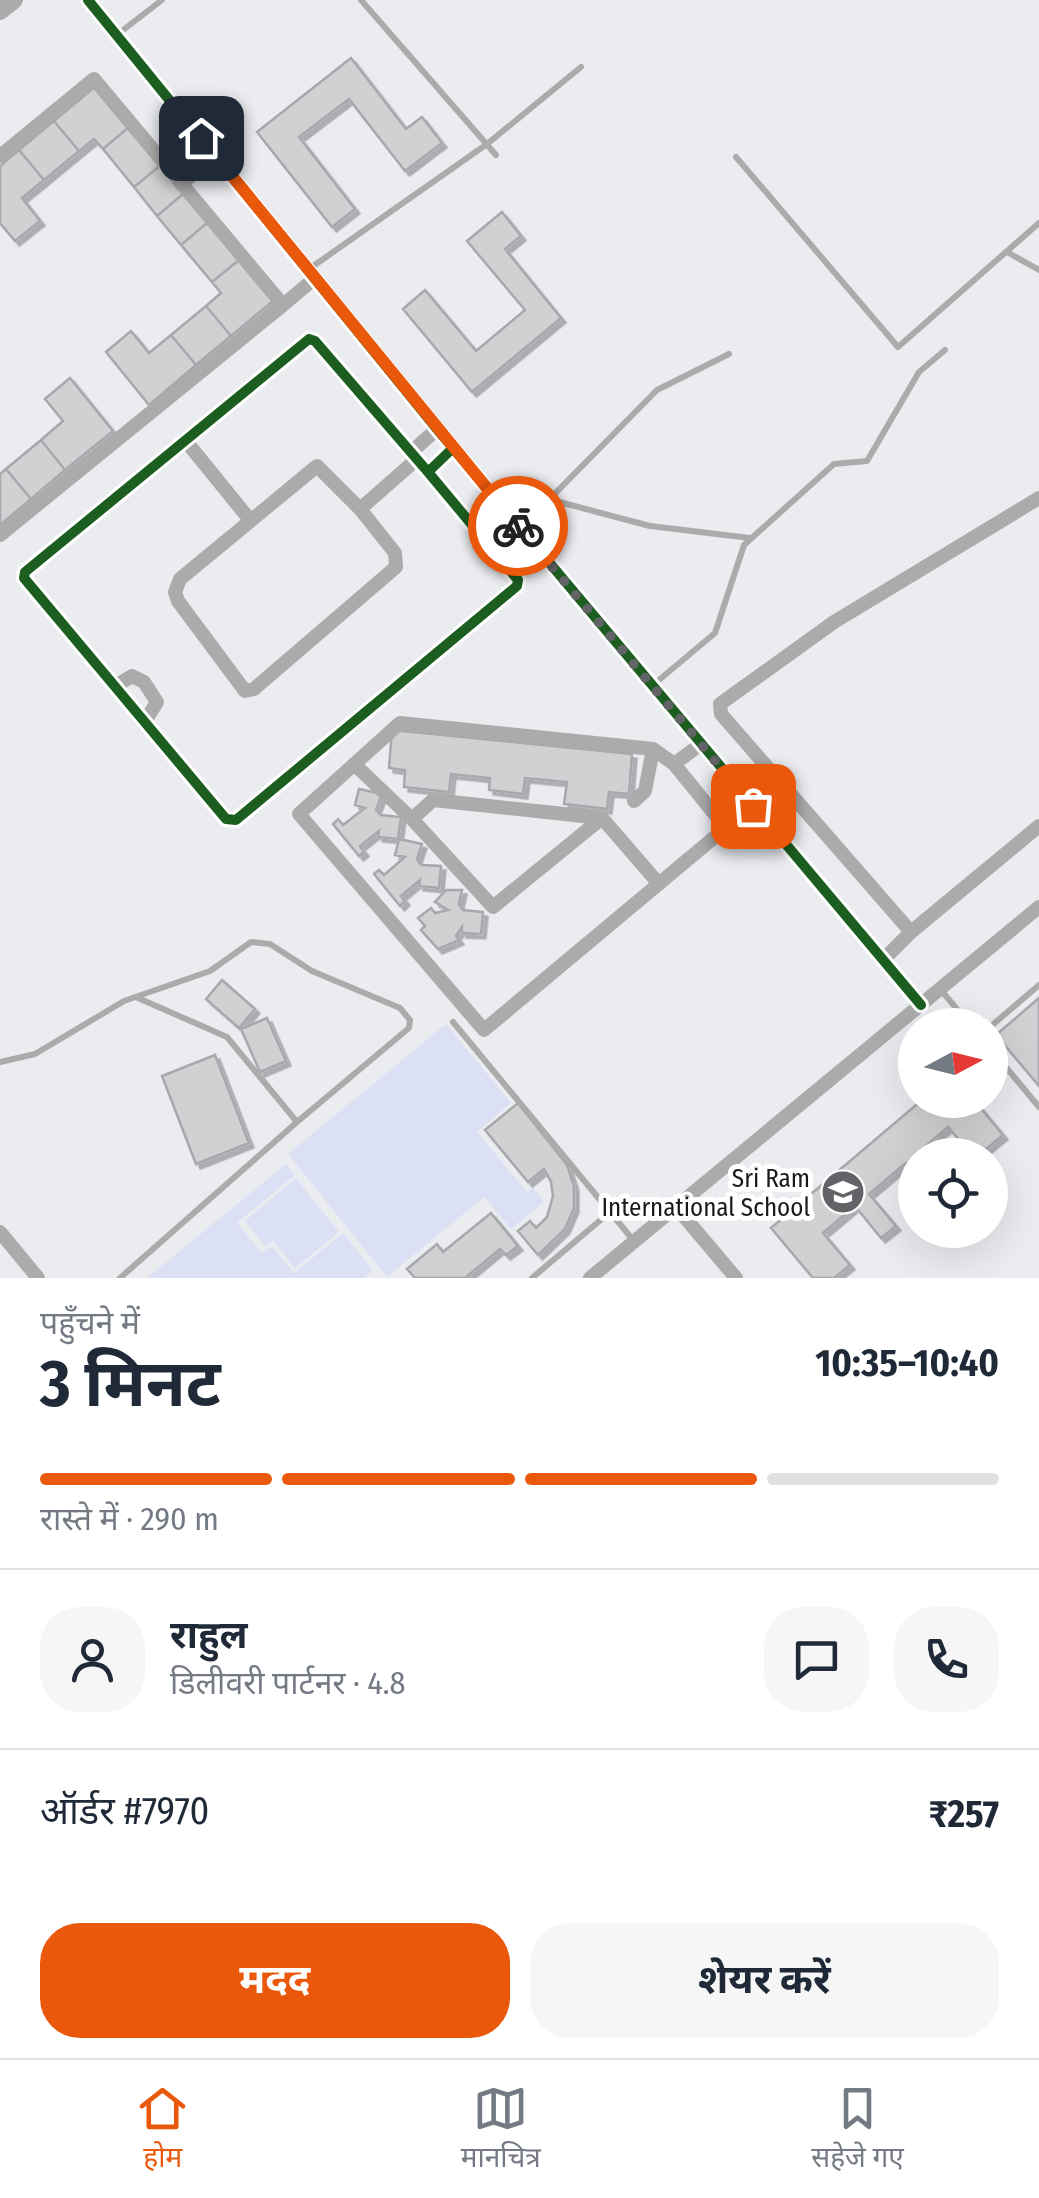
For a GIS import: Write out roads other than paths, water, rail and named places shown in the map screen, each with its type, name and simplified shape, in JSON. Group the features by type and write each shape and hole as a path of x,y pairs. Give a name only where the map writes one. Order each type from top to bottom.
{"street":[{"path":"0,11 14,0"},
{"path":"88,0 437,429 920,1004"},
{"path":"0,156 94,79 282,305"},
{"path":"166,165 201,138"},
{"path":"181,184 215,156"},
{"path":"0,535 282,305 311,275"},
{"path":"312,339 415,453 518,580 517,586 236,820 226,819 26,582 24,573 184,440 312,339"},
{"path":"360,509 437,429"},
{"path":"184,440 250,520"},
{"path":"428,472 453,448"},
{"path":"317,466 324,468 360,509 395,553 396,567 254,688 244,691 174,592 180,579 317,466"},
{"path":"911,932 721,714 720,704 834,622 1039,498"},
{"path":"114,687 134,676 144,682 156,704 144,723"},
{"path":"726,828 674,764 654,749 400,723 299,814 484,1030 753,806"},
{"path":"674,764 702,744"},
{"path":"634,801 645,792 654,749"},
{"path":"354,764 412,819 493,908 602,818"},
{"path":"412,819 433,800 602,818 659,884"},
{"path":"883,960 1039,826"},
{"path":"590,1278 1039,907"},
{"path":"676,1207 736,1278"},
{"path":"0,1232 38,1278"}],"lane":[{"path":"117,35 162,0"},
{"path":"362,0 496,155"},
{"path":"311,275 486,144 580,67"},
{"path":"736,157 898,346 1039,223"},
{"path":"1007,252 1039,270"},
{"path":"652,686 715,634 744,545 834,464 866,461 919,372 946,350"},
{"path":"520,528 657,390 729,354"},
{"path":"548,499 650,526 751,538"},
{"path":"0,1062 35,1054 117,1005 210,971 240,947 261,941 312,971 400,1008 410,1020 408,1028 120,1278"},
{"path":"1008,1012 1039,985"},
{"path":"940,989 956,1008"},
{"path":"138,998 228,1037 297,1122"},
{"path":"453,1022 634,1241"},
{"path":"1008,1069 1039,1106"},
{"path":"532,1278 610,1212"}],"place":[{"name":"Sri Ram International School","path":"843,1192"}]}
